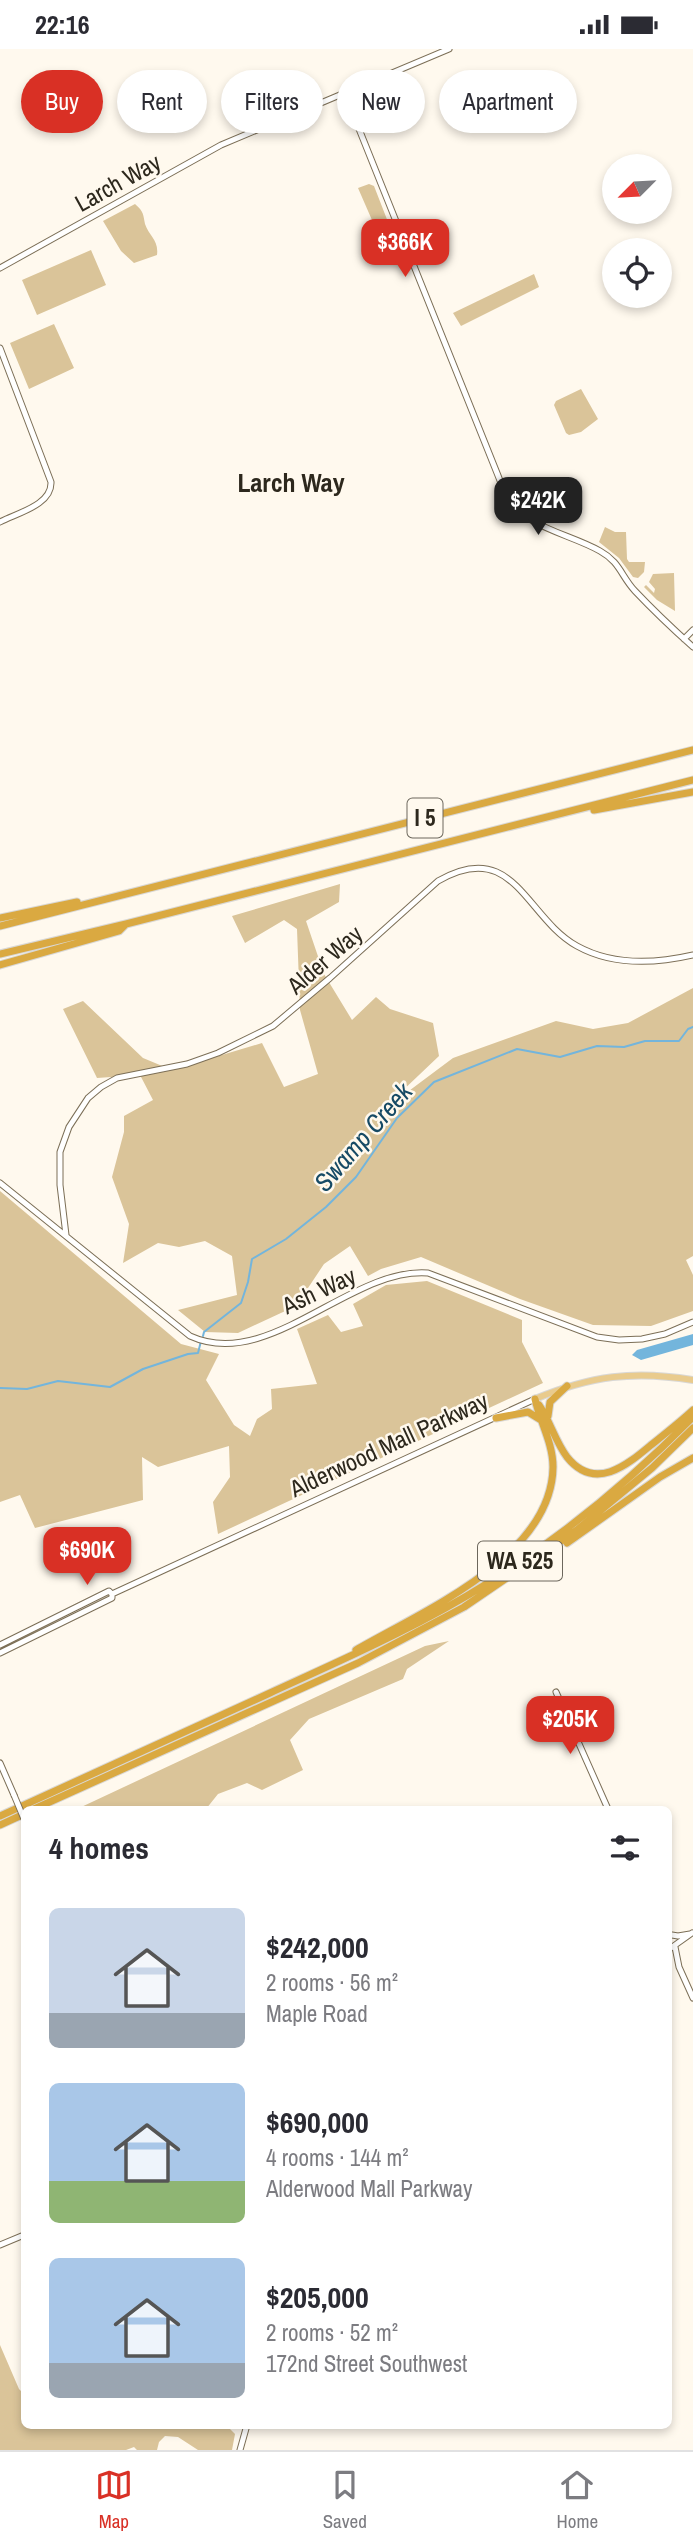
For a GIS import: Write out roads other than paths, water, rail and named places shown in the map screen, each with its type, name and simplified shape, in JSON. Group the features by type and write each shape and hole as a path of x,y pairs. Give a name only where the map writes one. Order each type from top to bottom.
{"highway":[{"name":"I 5","path":"0,928 45,914 693,750"},
{"name":"I 5","path":"0,954 693,780"},
{"path":"545,819 693,792"},
{"path":"0,918 156,887"},
{"path":"0,965 119,931 126,924"},
{"path":"322,1669 441,1602 483,1573 526,1537 544,1509 552,1481 552,1452 545,1420 547,1409 550,1402 567,1386"},
{"path":"536,1399 545,1420 569,1459 584,1470 604,1474 630,1462 693,1409"},
{"path":"496,1418 528,1412 545,1420"},
{"name":"WA 525","path":"22,1806 417,1625 532,1554 633,1473 693,1416"},
{"name":"WA 525","path":"41,1806 363,1661 464,1607 505,1581 601,1510 652,1468 693,1428"},
{"path":"505,1581 513,1581 660,1476 693,1458"},
{"name":"WA 525","path":"0,1816 21,1806"},
{"path":"0,1825 21,1817"}],"main road":[{"name":"Alderwood Mall Parkway","path":"536,1399 567,1386 597,1379 640,1374 693,1380"}],"street":[{"name":"Larch Way","path":"400,70 449,49"},
{"name":"Larch Way","path":"0,268 221,145 337,97"},
{"path":"360,133 502,489 517,510 611,558 632,588 693,647"},
{"path":"0,348 51,482 46,499 0,522"},
{"path":"684,639 693,630"},
{"name":"Alder Way","path":"66,1235 60,1185 60,1151 69,1127 88,1098 117,1078 187,1064 218,1053 273,1026 438,881 453,872 472,868 503,874 520,887 559,934 602,956 625,961 651,961 693,955"},
{"name":"Ash Way","path":"0,1183 190,1336 202,1341 230,1345 255,1339 394,1275 411,1272 428,1273 597,1337 642,1339 693,1322"},
{"name":"Alderwood Mall Parkway","path":"0,1653 112,1598 112,1594 536,1399"},
{"name":"Alderwood Mall Parkway","path":"0,1645 109,1591 112,1594"},
{"path":"556,1692 607,1806"},
{"path":"0,1763 21,1810"},
{"path":"672,1934 692,1933"},
{"path":"692,1933 672,1949 693,1997"},
{"path":"0,2245 21,2236"},
{"path":"240,2450 246,2429"},
{"path":"245,2437 247,2450"}],"water":[{"path":"693,1334 693,1345 641,1360 632,1355 637,1350"}],"waterway":[{"name":"Swamp Creek","path":"203,1336 204,1332 241,1303 252,1259 286,1239 326,1207 356,1177 397,1118 434,1082 517,1049 560,1057 597,1046 624,1047 645,1041 679,1041 688,1029 693,1027"},
{"name":"Swamp Creek","path":"0,1388 27,1389 58,1381 110,1387 143,1369 198,1353 201,1341"}],"district":[{"name":"Larch Way","path":"291,483"}]}
